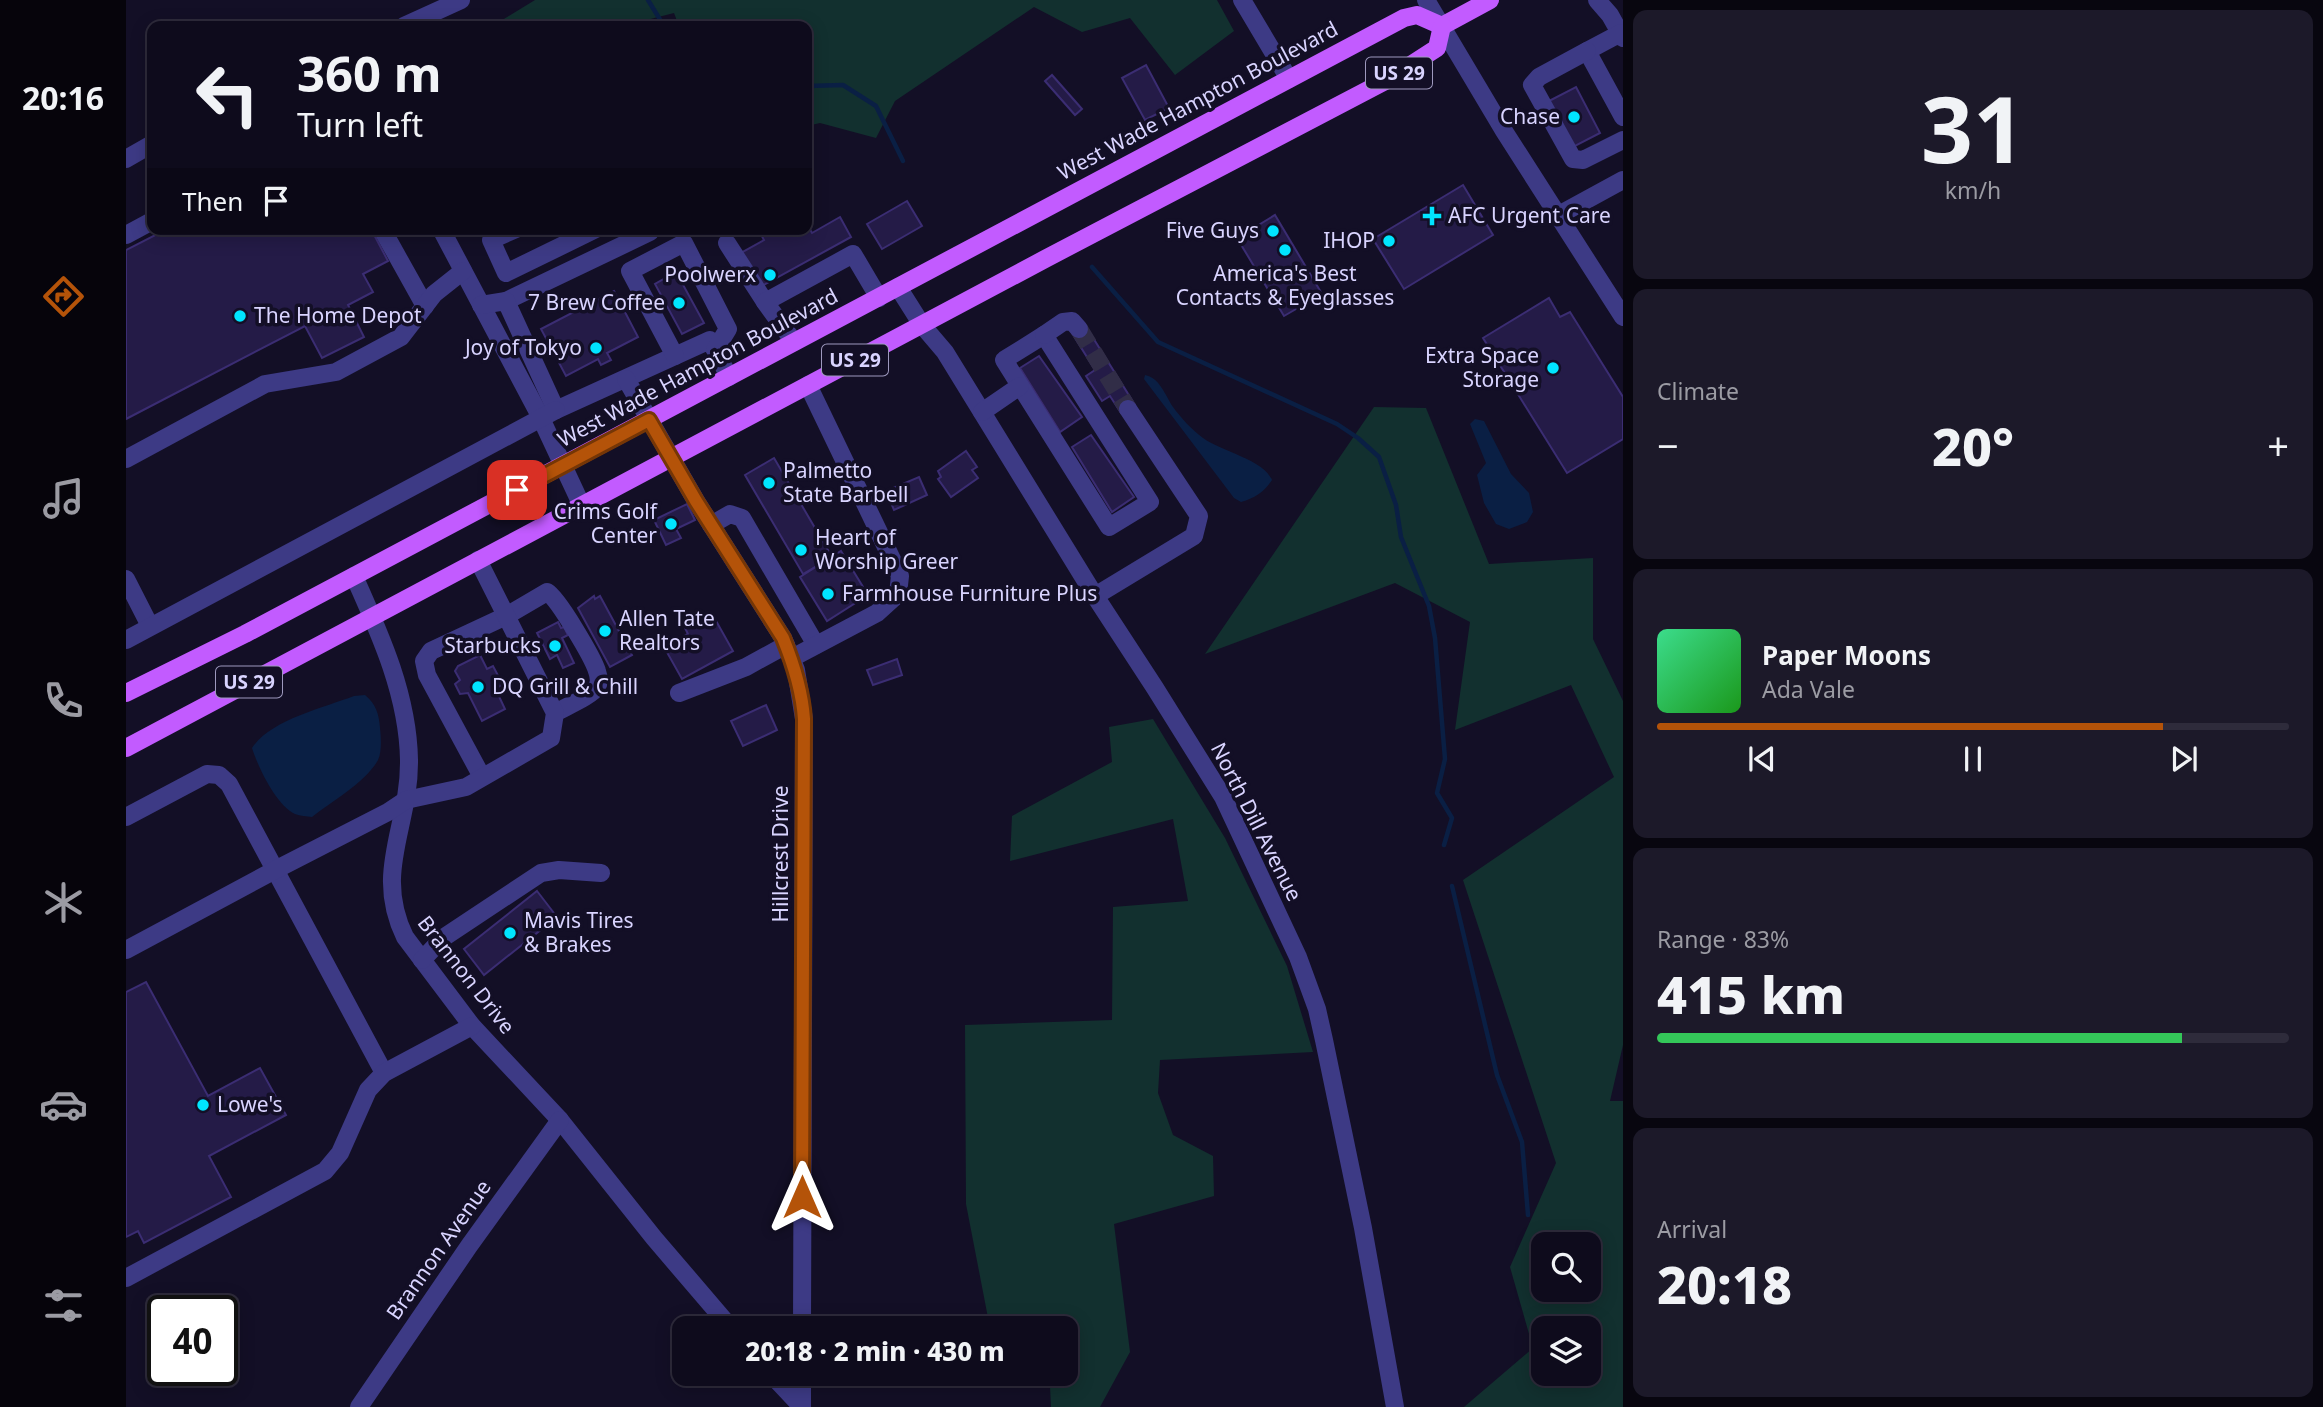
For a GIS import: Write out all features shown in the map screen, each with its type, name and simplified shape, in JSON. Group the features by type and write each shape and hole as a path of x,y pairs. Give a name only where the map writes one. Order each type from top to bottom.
{"main road":[{"path":"1442,26 1490,0"},
{"name":"West Wade Hampton Boulevard","path":"126,694 563,466 1404,18 1417,15 1442,26"},
{"name":"US 29","path":"126,748 1389,79 1437,48 1442,26"}],"street":[{"path":"415,21 461,0"},
{"path":"1242,0 1289,79"},
{"path":"1426,0 1504,131 1623,317"},
{"path":"1597,0 1610,8 1622,36 1539,77 1532,85 1573,159 1583,160 1623,140"},
{"path":"1587,51 1623,117"},
{"path":"126,159 147,147"},
{"path":"1557,216 1623,180"},
{"path":"126,235 147,224"},
{"path":"385,235 425,306"},
{"path":"444,235 481,305 548,414"},
{"path":"502,235 491,240 506,273 584,235"},
{"path":"481,305 506,301 644,235"},
{"path":"675,356 629,271 684,243 728,329 715,350"},
{"path":"727,243 794,342"},
{"path":"765,302 853,254 879,298"},
{"path":"533,260 544,284"},
{"path":"126,459 265,384 336,372 401,337 434,294 463,271"},
{"name":"North Dill Avenue","path":"898,287 922,325 945,352 1223,797 1307,982 1327,1054 1363,1228 1395,1407"},
{"path":"506,301 548,414 563,466 582,506"},
{"path":"1044,335 1150,502 1110,527 1004,360 1063,322 1072,321 1079,329"},
{"path":"126,640 548,414 710,340 729,377"},
{"name":"Hillcrest Drive","path":"626,379 789,652 802,699 802,1316"},
{"path":"679,693 746,667 816,645 877,613 898,594 900,576 808,385"},
{"path":"982,412 1020,386"},
{"path":"1095,596 1194,536 1199,516 1128,409"},
{"path":"711,525 730,514 742,518 816,645"},
{"path":"126,950 406,800 466,787 551,738 555,713 478,560"},
{"name":"Brannon Drive","path":"354,576 390,661 406,730 409,764 406,800 390,890 397,921 405,937 472,1026 559,1120 721,1316"},
{"path":"126,579 150,626"},
{"path":"482,778 427,676 424,661 431,651 547,592 553,595 597,669 600,680 596,690 555,713"},
{"path":"126,817 207,774 219,775 229,784 384,1073"},
{"path":"422,960 443,938 541,873 559,870 601,873"},
{"path":"126,1278 325,1171 340,1153 368,1090 384,1073 472,1026"},
{"name":"Brannon Avenue","path":"359,1407 559,1120"},
{"path":"782,1386 802,1407"},
{"path":"802,1386 802,1407"}],"green space":[{"path":"535,0 1217,0 1234,31 1175,75 1130,18 1082,32 1034,7 895,101 876,138 820,123 812,125 812,21 677,21 674,13 643,21 501,21"},
{"path":"1374,407 1426,408 1489,564 1593,558 1593,639 1623,701 1623,1045 1610,1101 1623,1101 1623,1407 1464,1407 1531,1350 1531,1386 1601,1386 1601,1316 1531,1316 1531,1341 1510,1267 1556,1163 1463,880 1614,777 1571,685 1455,730 1470,622 1395,583 1205,654"},
{"path":"1153,719 1225,838 1287,966 1313,1052 1160,1060 1158,1093 1173,1135 1213,1156 1214,1196 1114,1224 1130,1352 1100,1407 1051,1407 1050,1386 1078,1386 1078,1316 988,1316 966,1204 965,1025 1112,1020 1113,907 1188,901 1173,819 1010,861 1012,816 1112,762 1109,727"}],"water":[{"path":"1145,375 1158,383 1176,411 1199,435 1251,461 1267,473 1272,480 1266,488 1241,502 1234,498 1144,379"},
{"path":"1475,419 1484,421 1511,474 1529,493 1533,512 1527,522 1509,529 1496,524 1484,503 1477,475 1486,463 1470,424"},
{"path":"365,695 379,718 381,744 378,760 357,784 312,817 295,814 281,803 275,794 263,775 252,748 260,738 284,722 354,696"}],"building":[{"path":"1146,65 1169,108 1145,120 1122,78"},
{"path":"1052,75 1082,109 1075,115 1045,81"},
{"name":"Chase","path":"1576,87 1600,133 1573,147 1549,101"},
{"path":"1463,185 1493,235 1404,289 1373,239"},
{"path":"907,201 922,226 882,249 867,224"},
{"path":"1275,215 1322,294 1284,316 1237,238"},
{"path":"840,217 851,237 760,287 741,253 764,240 761,235 812,233"},
{"name":"The Home Depot","path":"155,235 374,235 388,261 363,274 373,292 348,305 364,337 322,358 305,326 126,419 126,250"},
{"name":"7 Brew Coffee","path":"676,272 704,323 682,334 655,284"},
{"path":"614,291 638,337 607,353 611,360 601,365 598,359 566,376 541,329"},
{"name":"Extra Space Storage","path":"1549,298 1560,317 1570,312 1623,397 1623,439 1567,473 1483,338"},
{"path":"1085,325 1135,405 1121,413 1110,396 1102,401 1086,376 1095,370 1072,333"},
{"path":"1039,356 1082,417 1060,432 1020,368"},
{"path":"1091,435 1134,497 1112,512 1072,447"},
{"path":"966,451 977,467 972,470 978,478 951,497 938,479 941,477 938,471"},
{"path":"774,458 832,557 803,574 745,475"},
{"path":"919,477 927,495 894,510 886,491"},
{"name":"Crims Golf Center","path":"687,504 695,520 676,529 681,538 666,545 654,520"},
{"path":"841,551 868,595 827,621 800,577"},
{"name":"Allen Tate Realtors","path":"594,596 595,599 600,596 632,655 610,667 578,608"},
{"path":"715,619 733,651 682,679 664,647 688,634 685,628 698,621 701,627"},
{"name":"Starbucks","path":"558,622 568,635 562,638 574,663 563,668 557,655 550,659 537,633"},
{"name":"DQ Grill & Chill","path":"480,655 487,669 493,666 503,685 495,688 505,709 482,721 468,693 460,694 455,684 460,680 455,671 458,666"},
{"path":"897,659 902,675 873,685 867,670"},
{"path":"766,705 777,730 743,746 731,721"},
{"name":"Mavis Tires & Brakes","path":"537,891 557,917 484,975 464,949"},
{"name":"Lowe's","path":"146,982 208,1096 260,1068 286,1115 209,1156 231,1197 144,1243 138,1231 126,1237 126,992"}],"waterway":[{"path":"648,0 661,21"},
{"path":"812,86 843,85 876,106 903,161"},
{"path":"1092,267 1158,342 1337,424 1379,457 1396,505 1401,537 1429,606 1435,638 1445,759 1437,793 1452,818 1444,845"},
{"path":"1452,886 1497,1075 1522,1142 1528,1215"}],"tunnel":[{"path":"1079,329 1128,409"}],"place":[{"name":"Chase","path":"1574,117"},
{"name":"AFC Urgent Care","path":"1432,216"},
{"name":"Five Guys","path":"1273,231"},
{"name":"IHOP","path":"1389,241"},
{"name":"America's Best Contacts & Eyeglasses","path":"1285,250"},
{"name":"Poolwerx","path":"770,275"},
{"name":"7 Brew Coffee","path":"679,303"},
{"name":"The Home Depot","path":"240,316"},
{"name":"Joy of Tokyo","path":"596,348"},
{"name":"Extra Space Storage","path":"1553,368"},
{"name":"Palmetto State Barbell","path":"769,483"},
{"name":"Crims Golf Center","path":"671,524"},
{"name":"Heart of Worship Greer","path":"801,550"},
{"name":"Farmhouse Furniture Plus","path":"828,594"},
{"name":"Allen Tate Realtors","path":"605,631"},
{"name":"Starbucks","path":"555,646"},
{"name":"DQ Grill & Chill","path":"478,687"},
{"name":"Mavis Tires & Brakes","path":"510,933"},
{"name":"Lowe's","path":"203,1105"}],"route":[{"path":"517,490 649,420 673,457 696,501 783,638 790,654 796,670 804,719 802,1197"}]}
